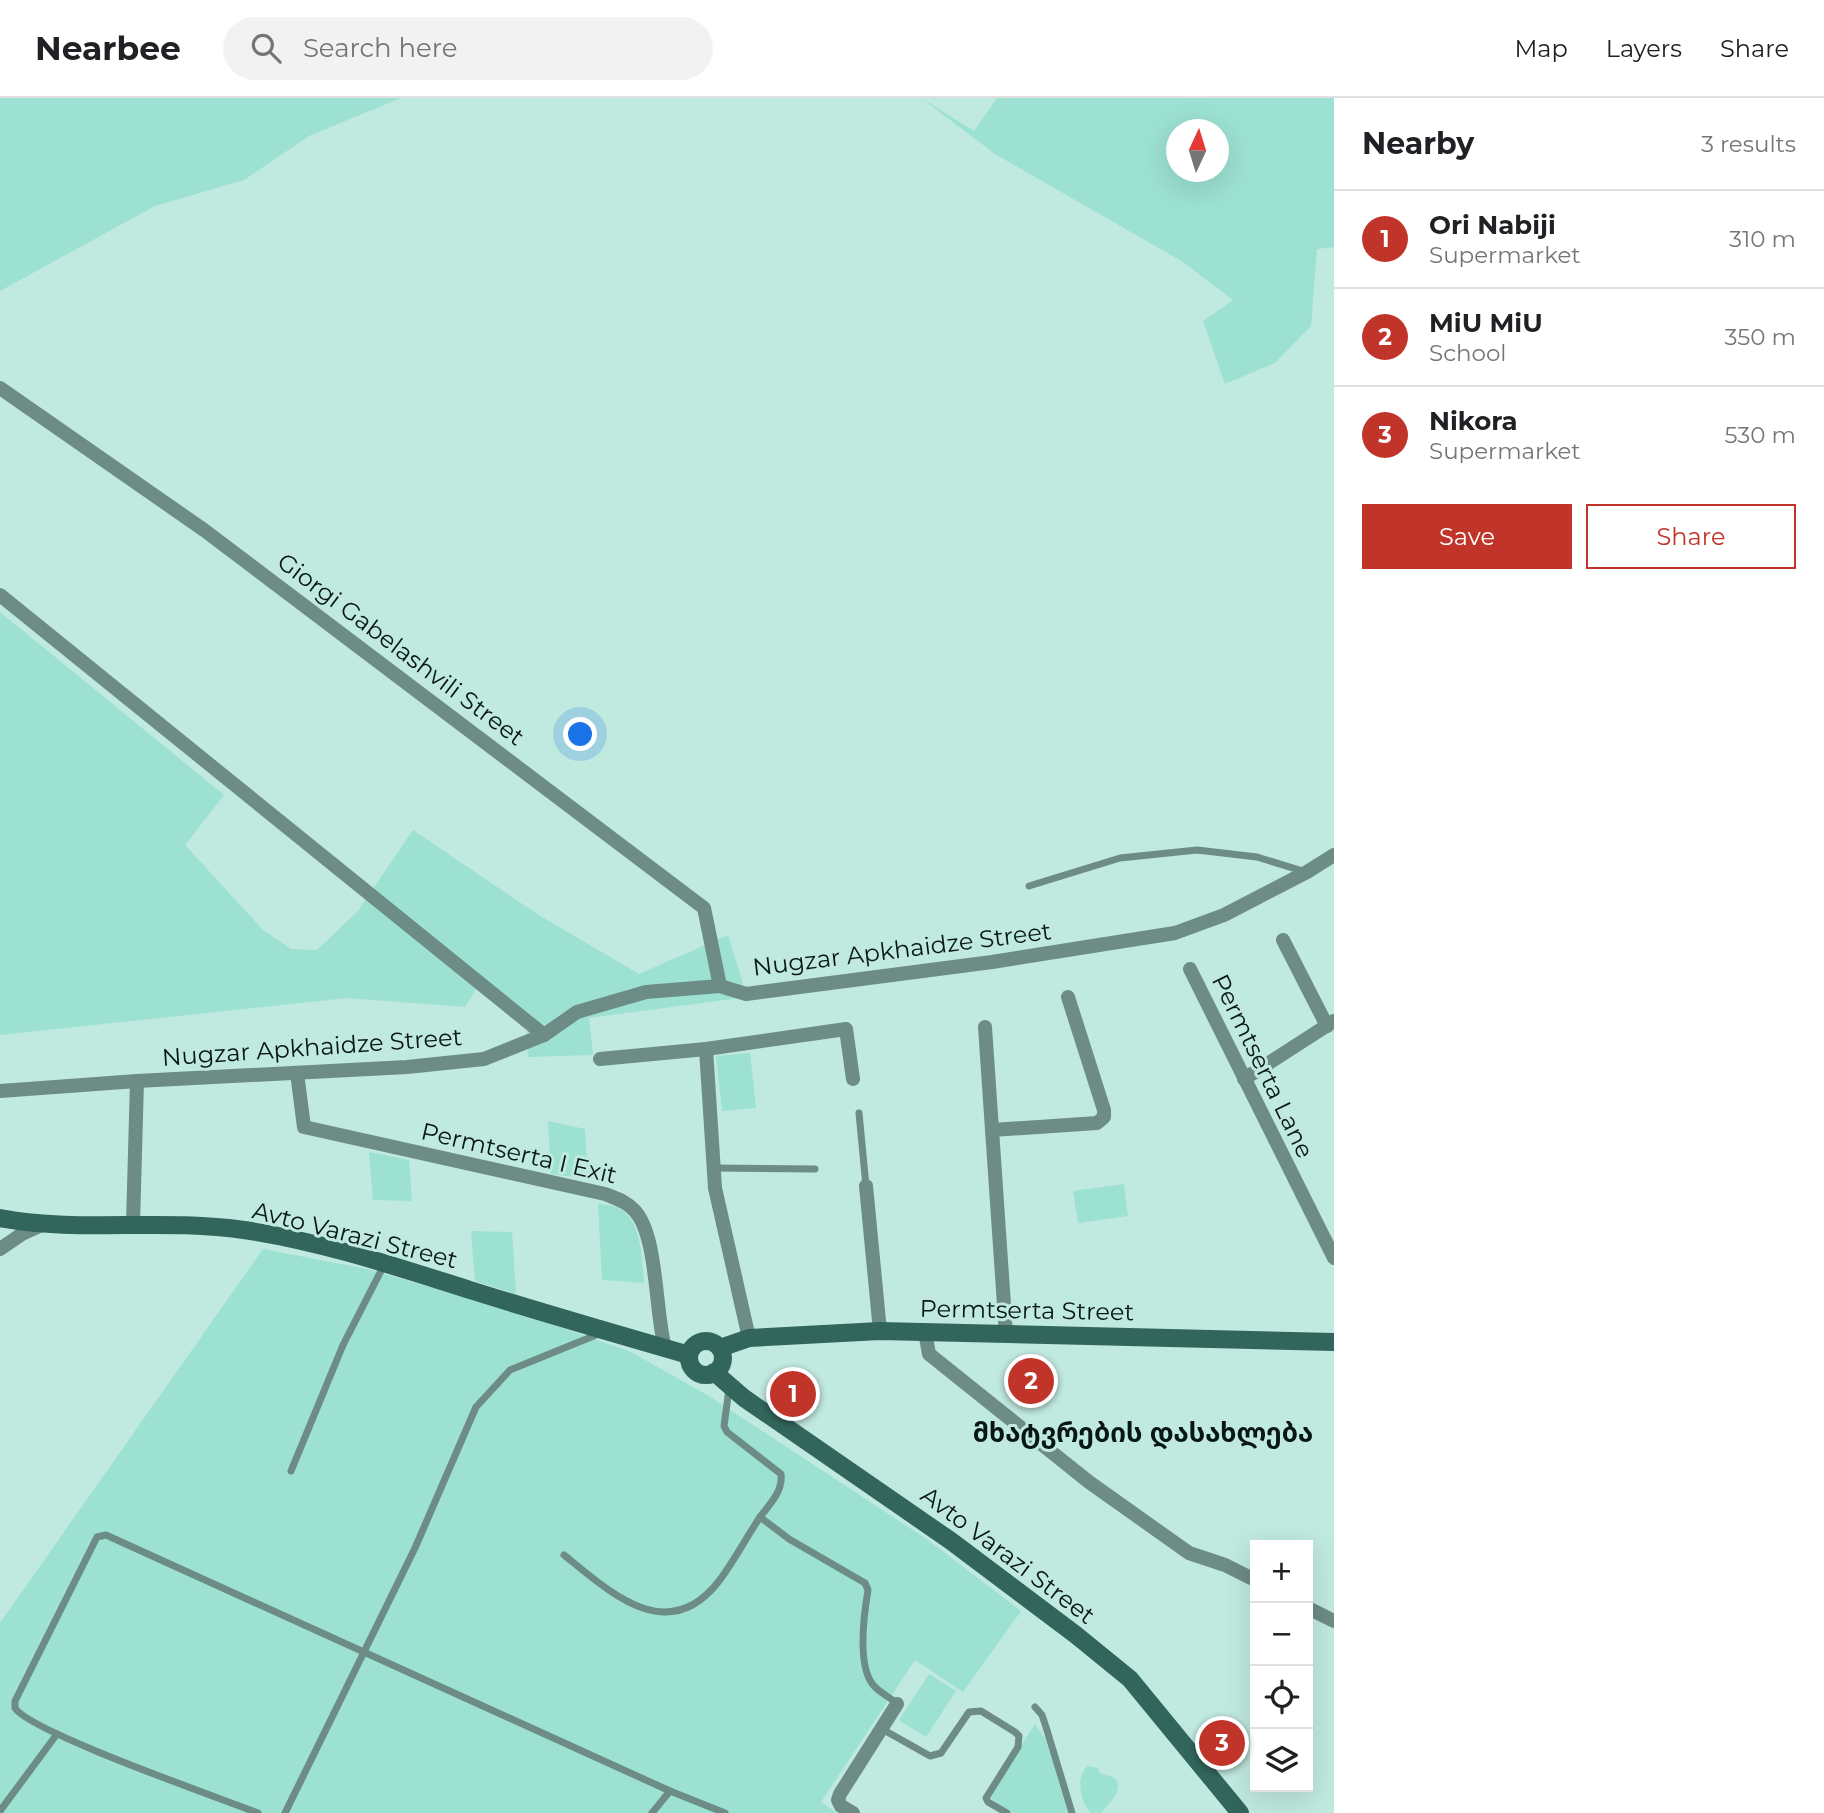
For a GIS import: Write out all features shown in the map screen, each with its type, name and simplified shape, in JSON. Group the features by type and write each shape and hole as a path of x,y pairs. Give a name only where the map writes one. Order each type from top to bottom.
{"street":[{"name":"Giorgi Gabelashvili Street","path":"0,388 215,537 704,908 720,986"},
{"path":"0,594 544,1035"},
{"name":"Nugzar Apkhaidze Street","path":"0,1091 407,1067 484,1059 544,1035 577,1012 646,992 720,986 746,994 1164,936 1197,927 1224,915 1334,855"},
{"path":"1244,1079 1331,1024 1283,940"},
{"name":"Permtserta Lane","path":"1190,969 1334,1258"},
{"path":"992,1130 1097,1123 1104,1117 1068,998"},
{"path":"985,1027 1006,1334"},
{"path":"600,1059 706,1049 846,1029 853,1079"},
{"path":"706,1049 715,1188 749,1338 740,1346 732,1363 735,1382 744,1398"},
{"name":"Permtserta I Exit","path":"297,1073 304,1127 605,1194 625,1202 636,1211 648,1234 665,1348"},
{"path":"133,1224 137,1081"},
{"path":"866,1186 880,1331"},
{"name":"Avto Varazi Street","path":"0,1219 44,1224 197,1225 245,1230 384,1263 604,1332 689,1355"},
{"path":"0,1250 22,1234 44,1224"},
{"name":"Permtserta Street","path":"720,1348 749,1338 880,1331 1334,1342"},
{"path":"925,1332 929,1354 1089,1482 1189,1553 1225,1565 1250,1578"},
{"path":"711,1341 720,1348 722,1364 715,1372 709,1375 698,1373 690,1364 689,1355 695,1345 711,1341"},
{"name":"Avto Varazi Street","path":"715,1372 744,1398 951,1541 1066,1627 1129,1679 1240,1813"},
{"path":"1313,1610 1334,1621"},
{"path":"853,1813 841,1806 838,1800 840,1794 898,1704"}],"lane":[{"path":"1029,886 1120,858 1197,850 1257,856 1307,872"},
{"path":"859,1113 866,1186"},
{"path":"713,1168 815,1169"},
{"path":"291,1471 342,1345 384,1263"},
{"path":"285,1813 415,1548 476,1407 510,1370 604,1332"},
{"path":"564,1555 607,1590 648,1611 684,1611 703,1598 718,1581 778,1493 781,1474 727,1433 724,1426 729,1386"},
{"path":"760,1517 789,1539 865,1583 868,1590 864,1639 866,1672 875,1688 898,1704"},
{"path":"258,1813 57,1734 20,1716 15,1708 15,1700 97,1537 106,1535 724,1813"},
{"path":"1035,1707 1046,1727 1072,1813"},
{"path":"882,1729 930,1756 941,1753 969,1712 974,1710 981,1711 1015,1732 1019,1736 1018,1747 986,1798 1007,1813"},
{"path":"1,1812 57,1734"},
{"path":"652,1813 670,1791"}],"green space":[{"path":"0,98 401,98 309,136 244,180 155,206 0,291"},
{"path":"921,98 974,131 997,98 1334,98 1334,247 1317,249 1311,326 1275,363 1225,384 1203,321 1233,300 1183,262 995,154"},
{"path":"0,612 224,795 185,845 263,930 291,949 317,950 358,911 413,830 537,914 639,974 728,935 747,997 589,1018 593,1055 528,1057 527,1031 533,1016 479,984 465,1007 347,998 0,1035"},
{"path":"750,1053 756,1108 722,1111 716,1056"},
{"path":"548,1121 585,1129 588,1179 551,1174"},
{"path":"369,1152 409,1160 412,1201 373,1200"},
{"path":"1124,1184 1128,1216 1078,1223 1073,1191"},
{"path":"598,1204 618,1208 633,1223 639,1242 644,1283 602,1280"},
{"path":"471,1231 512,1232 516,1294 475,1281"},
{"path":"263,1249 367,1269 520,1313 631,1352 709,1396 928,1540 1021,1611 963,1692 915,1660 821,1802 837,1813 0,1813 0,1623"},
{"path":"929,1674 956,1691 926,1737 899,1720"},
{"path":"1035,1724 1046,1740 1068,1813 1013,1813 988,1797"},
{"path":"1088,1766 1098,1768 1100,1773 1112,1777 1118,1785 1115,1795 1101,1813 1091,1813 1080,1789 1081,1776"}],"place":[{"name":"MiU MiU","path":"1031,1381"},
{"name":"Ori Nabiji","path":"793,1394"},
{"name":"Nikora","path":"1222,1743"}],"district":[{"name":"მხატვრების დასახლება","path":"1143,1433"}]}
